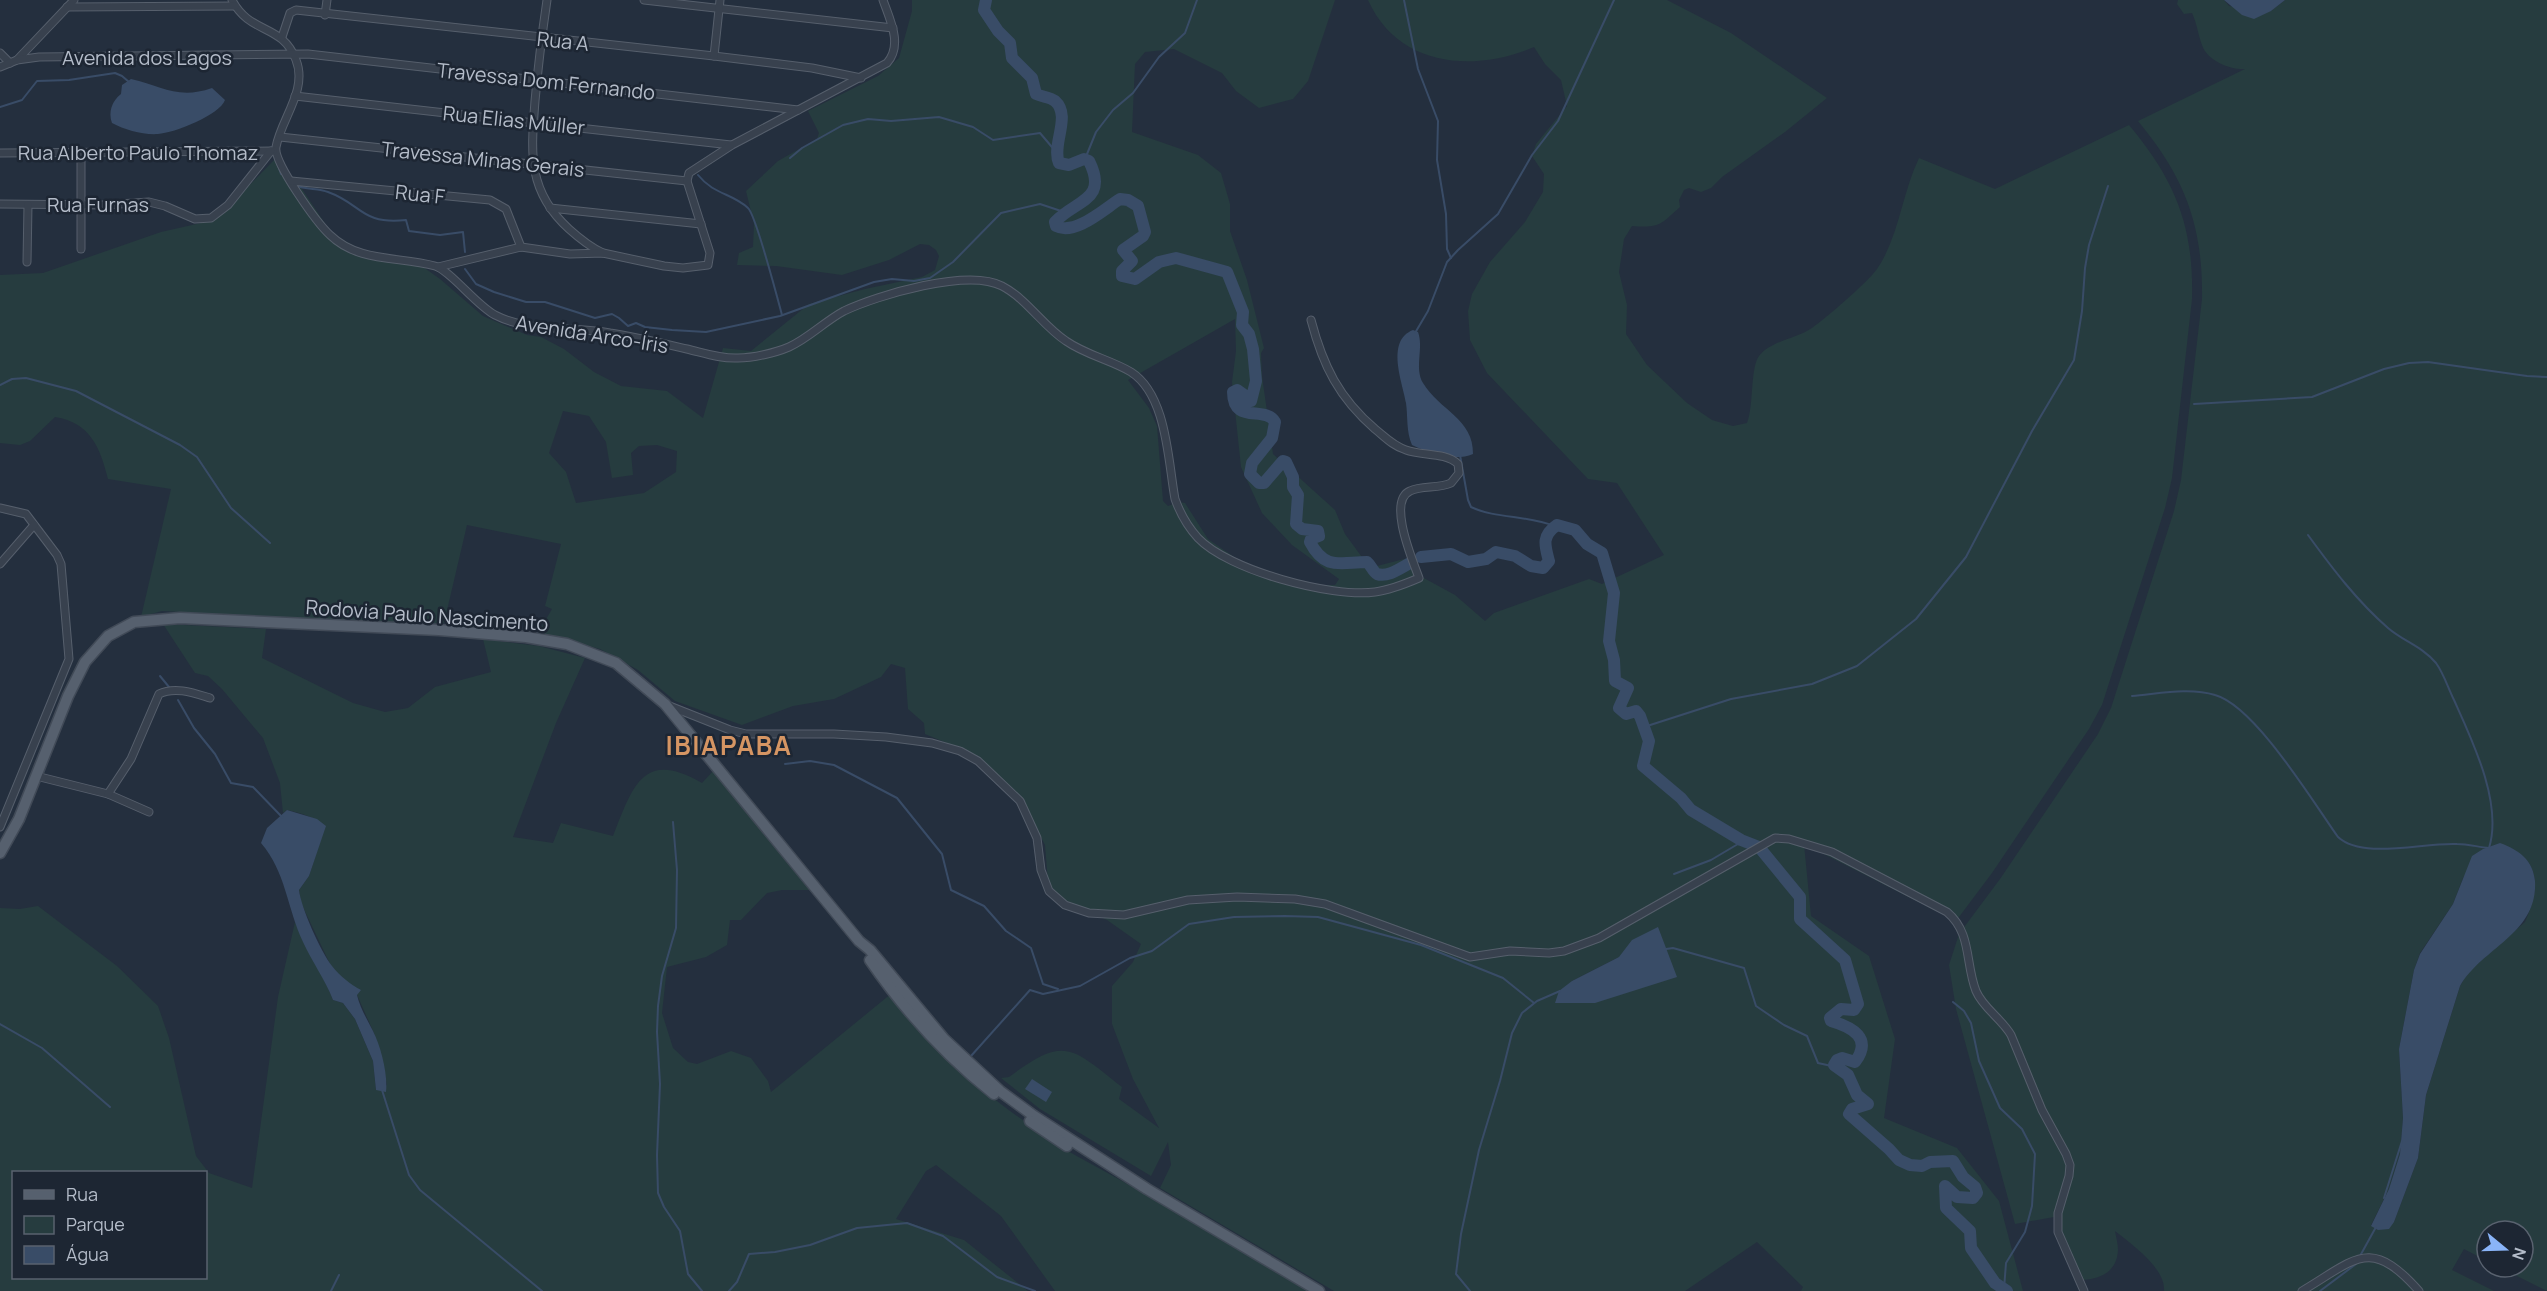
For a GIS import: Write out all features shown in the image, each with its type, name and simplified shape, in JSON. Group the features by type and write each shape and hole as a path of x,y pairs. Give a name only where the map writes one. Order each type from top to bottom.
{"main road":[{"name":"Rodovia Paulo Nascimento","path":"0,852 11,835 77,676 96,647 121,627 134,622 180,618 439,630 543,639 567,644 616,663 665,704 860,941 871,962 905,1008 961,1066 1048,1135 1085,1157 1116,1169 1319,1291"}],"street":[{"path":"0,53 13,61 75,0"},
{"path":"326,15 327,0"},
{"path":"547,0 537,80 533,164 541,195 550,208 576,236 603,253"},
{"path":"644,0 719,4 893,28"},
{"path":"68,7 234,3 256,25 282,37 289,44 299,71 295,96 273,151 280,166 329,234 344,244 377,258 438,267 521,247 570,254 603,253 664,266 704,267 710,263 711,259 687,181 692,169 732,145 861,78 891,59 895,45 893,28 883,0"},
{"path":"714,56 719,4"},
{"name":"Rua A","path":"282,37 293,10 714,56 812,68 861,78"},
{"name":"Travessa Dom Fernando","path":"295,56 308,54 798,110"},
{"name":"Avenida dos Lagos","path":"0,67 13,61 39,57 295,56"},
{"name":"Rua Elias Müller","path":"295,96 732,145"},
{"name":"Travessa Minas Gerais","path":"280,136 687,181"},
{"name":"Rua Alberto Paulo Thomaz","path":"0,153 273,151"},
{"name":"Rua Furnas","path":"0,204 148,202 165,206 195,219 211,218 228,205 273,151"},
{"path":"81,154 81,249"},
{"name":"Rua F","path":"291,181 490,200 506,209 521,247"},
{"path":"27,262 28,205"},
{"path":"550,208 701,225"},
{"name":"Avenida Arco-Íris","path":"438,267 484,308 522,326 578,328 610,333 718,357 750,357 789,346 841,313 895,293 971,279 1002,286 1069,344 1133,373 1146,388 1160,416 1175,499 1179,509 1199,539 1219,554 1237,564 1270,575 1313,587 1350,593 1375,592 1419,579 1404,534 1400,513 1401,501 1404,495 1413,490 1451,483 1459,473 1458,464 1451,459 1414,453 1396,446 1350,406 1329,370 1311,320"},
{"path":"0,508 22,511 30,517 57,555 61,564 70,655 0,827"},
{"path":"0,564 34,525"},
{"path":"108,794 131,759 159,694 167,691 184,691 210,698"},
{"path":"665,704 730,730 746,734 886,736 932,743 960,751 978,760 1020,801 1036,838 1044,883 1053,897 1065,905 1089,913 1124,915 1188,900 1237,897 1295,898 1325,904 1470,957 1510,951 1550,953 1564,951 1599,938 1775,838 1789,839 1832,852 1941,908 1959,924 1968,946 1975,990 1981,1000 2006,1025 2042,1110 2070,1165 2058,1213 2058,1232 2084,1291"},
{"path":"37,736 50,741"},
{"path":"36,776 108,794 149,812"},
{"path":"2302,1291 2352,1261 2369,1256 2387,1261 2405,1275 2419,1291"}],"green space":[{"path":"912,0 1335,0 1308,81 1293,99 1259,108 1236,91 1222,73 1174,49 1145,52 1135,64 1132,132 1198,155 1221,173 1230,204 1230,231 1247,280 1264,348 1261,353 1262,376 1273,454 1335,510 1345,534 1367,564 1377,566 1408,558 1422,577 1455,595 1485,621 1494,613 1589,579 1602,584 1664,555 1617,483 1588,479 1487,373 1470,340 1468,311 1472,294 1490,262 1525,222 1543,192 1544,174 1532,156 1536,144 1567,106 1561,80 1545,64 1534,47 1487,60 1463,61 1439,58 1418,51 1398,39 1381,22 1368,0 1667,0 1731,33 1827,98 1785,132 1722,177 1711,188 1701,192 1689,188 1684,190 1679,200 1680,207 1663,221 1654,226 1632,226 1624,239 1619,272 1627,305 1626,334 1647,365 1687,403 1712,420 1733,426 1747,423 1751,407 1754,369 1759,356 1771,346 1812,328 1856,291 1877,269 1890,243 1919,158 1995,189 2129,125 2159,165 2178,205 2189,249 2192,299 2172,478 2165,508 2102,705 2089,729 1992,873 1956,921 1804,844 1811,916 1869,956 1895,1039 1884,1118 1957,1148 1999,1201 2023,1291 1801,1291 1803,1287 1757,1242 1685,1291 1334,1291 1160,1188 1171,1165 1168,1142 1151,1176 1040,1109 1001,1078 1009,1077 1043,1055 1056,1051 1067,1051 1079,1055 1122,1087 1119,1099 1159,1128 1133,1079 1112,1024 1112,986 1133,962 1141,944 1107,920 1056,896 1048,882 1045,845 1018,794 978,756 925,734 924,723 908,709 905,668 891,664 881,677 834,699 793,706 742,725 675,701 638,670 600,649 538,633 552,609 545,606 561,544 467,525 444,623 404,624 162,611 141,617 171,489 108,479 92,439 85,431 67,420 55,417 30,441 20,445 0,443 0,275 43,273 161,232 210,221 234,201 276,158 300,186 332,234 371,255 419,264 483,316 527,335 541,337 564,349 594,372 621,386 667,391 703,418 723,348 751,351 809,304 922,277 935,270 939,256 936,250 929,245 920,244 889,260 842,275 776,266 737,265 739,253 753,247 754,224 746,191 778,161 817,139 819,133 808,111 878,76 899,58 912,11","holes":["1235,319 1236,351 1232,382 1241,467 1262,513 1292,545 1339,579 1335,585 1317,585 1247,566 1208,539 1185,503 1179,502 1168,506 1163,501 1157,426 1149,408 1128,380","563,411 589,416 606,442 612,478 633,475 631,453 639,446 657,445 677,451 676,472 644,493 576,503 566,472 549,453","1619,957 1555,1003 1572,981"]},
{"path":"2178,0 2224,0 2229,6 2271,11 2285,0 2547,0 2547,1291 2523,1279 2535,1279 2535,1219 2475,1219 2475,1255 2464,1249 2452,1270 2494,1291 2164,1291 2163,1282 2154,1265 2115,1231 2118,1250 2117,1258 2111,1269 2100,1276 2081,1280 2054,1217 2015,1224 1956,1009 1949,965 1959,934 2000,879 2098,734 2111,708 2174,511 2181,480 2202,299 2199,248 2195,225 2179,183 2168,162 2138,121 2245,69 2227,66 2209,56 2202,45 2192,13 2184,14 2177,4","holes":["2500,844 2523,857 2530,865 2535,885 2534,897 2525,922 2468,972 2460,986 2426,1095 2418,1158 2394,1222 2371,1225 2389,1189 2400,1154 2403,1118 2399,1049 2414,970 2420,953 2453,904 2463,878 2483,849"]},
{"path":"163,624 266,629 262,658 353,703 385,712 408,708 435,687 491,672 483,639 539,646 585,658 556,723 513,837 553,843 561,823 613,836 634,788 643,778 653,772 666,770 682,773 702,783 714,770 814,890 782,890 767,893 741,920 730,920 727,945 706,957 667,967 662,1013 673,1048 688,1062 697,1064 731,1051 751,1058 768,1081 771,1092 892,993 985,1092 1010,1111 1064,1149 1133,1187 1307,1291 1055,1291 1001,1216 936,1165 926,1171 896,1219 964,1240 1028,1291 0,1291 0,908 20,909 38,906 117,966 158,1006 169,1038 196,1156 209,1173 252,1188 278,997 295,922 333,1000 343,1003 355,1019 373,1061 376,1090 387,1085 374,1033 357,995 331,966 301,903 299,890 309,876 325,826 302,814 287,810 283,813 280,783 263,738 222,689 208,676 195,673"}],"water":[{"path":"2224,0 2285,0 2271,11 2254,19 2242,15"},
{"path":"131,79 170,91 189,93 212,88 225,100 215,112 175,130 158,134 134,132 112,123 110,115 113,103 121,94 122,85"},
{"path":"1413,330 1418,332 1420,338 1420,377 1430,392 1462,423 1472,442 1473,454 1450,457 1412,445 1398,353 1405,335"},
{"path":"287,810 317,819 326,826 309,876 299,890 303,908 322,951 332,966 361,990 357,995 381,1053 385,1069 386,1092 376,1090 373,1061 355,1019 343,1003 333,1000 303,942 276,866 261,843 267,828"},
{"path":"2500,843 2519,853 2528,862 2534,874 2534,899 2519,927 2470,972 2460,986 2426,1095 2418,1158 2394,1222 2389,1229 2378,1230 2371,1226 2389,1189 2400,1154 2403,1118 2399,1049 2414,970 2420,954 2453,904 2472,856"},
{"path":"1658,927 1677,977 1595,1003 1555,1003 1559,991 1572,981 1619,957 1632,940"},
{"path":"1032,1079 1052,1092 1046,1102 1025,1089"}],"waterway":[{"path":"986,0 984,10 998,31 1010,43 1012,58 1032,78 1036,94 1055,101 1060,107 1062,122 1057,148 1059,163 1069,165 1084,159 1089,161 1094,174 1095,184 1092,192 1055,222 1056,226 1072,227 1098,215 1120,199 1128,200 1138,206 1145,232 1143,236 1123,250 1132,261 1122,271 1122,276 1135,279 1159,262 1176,258 1227,272 1243,312 1242,325 1249,334 1253,349 1256,381 1251,401 1247,402 1244,395 1237,390 1233,392 1234,402 1244,412 1264,415 1275,422 1272,438 1252,463 1250,474 1259,483 1264,483 1283,461 1286,462 1293,477 1293,487 1298,495 1296,524 1302,529 1318,531 1319,536 1311,539 1310,542 1316,551 1328,561 1334,563 1367,562 1377,574 1381,575 1386,575 1412,562"},
{"path":"1085,159 1096,132 1113,110 1133,93 1159,57 1185,33 1197,0"},
{"path":"1404,0 1418,69 1438,121 1437,160 1446,214 1447,249 1451,258"},
{"path":"1415,333 1428,311 1447,262 1498,214 1532,155 1558,121 1614,0"},
{"path":"0,107 22,100 37,81 69,80 115,73 129,82"},
{"path":"790,158 802,148 843,125 868,119 891,121 939,117 973,127 993,140 1040,133 1057,153"},
{"path":"275,157 281,174"},
{"path":"698,175 710,186 748,208 761,241 782,315"},
{"path":"295,185 328,192 371,217 391,221 406,220 409,231 440,235 463,232 465,252"},
{"path":"1644,727 1731,699 1812,684 1857,666 1916,619 1966,557 2032,431 2074,360 2089,245 2108,186"},
{"path":"465,269 476,284 526,302 545,302 595,318 612,314 628,326 636,323 645,327 706,332 780,316 874,282 892,279 914,281 930,278 953,262 1001,213 1040,204 1064,212"},
{"path":"2194,404 2312,397 2384,369 2409,363 2428,362 2547,377"},
{"path":"0,385 12,379 26,378 76,391 180,445 197,457 231,508 270,543"},
{"path":"1460,455 1471,507 1554,526"},
{"path":"1421,557 1451,554 1468,562 1486,559 1496,552 1515,556 1531,566 1543,568 1549,561 1546,537 1557,525 1575,530 1587,544 1602,553 1614,593 1609,641 1614,660 1615,681 1628,688 1619,708 1626,714 1636,711 1640,716 1649,741 1643,766 1681,798 1691,810 1741,840 1759,847 1800,897 1800,919 1845,960 1858,1004 1854,1010 1841,1009 1830,1018 1831,1021 1853,1030 1861,1040 1862,1046 1855,1062 1842,1058 1834,1065 1848,1075 1857,1095 1868,1104 1852,1109 1849,1114 1899,1160 1910,1165 1922,1166 1930,1162 1953,1161 1963,1177 1975,1187 1977,1193 1973,1198 1957,1197 1945,1186 1946,1208 1970,1231 1971,1248 1995,1283 2007,1291"},
{"path":"2308,535 2366,607 2394,633 2431,657 2439,667 2484,772 2492,812 2489,848"},
{"path":"160,676 169,687"},
{"path":"2132,696 2195,692 2215,695 2231,703 2265,736 2338,837 2349,844 2378,849 2443,844 2489,848"},
{"path":"178,700 194,728 215,754 231,783 253,787 283,818"},
{"path":"785,764 810,761 834,765 897,798 942,854 951,890 984,906 1006,931 1031,948 1043,984 1058,989"},
{"path":"673,822 677,870 676,928 662,976 658,1006 660,1084 658,1193 664,1207 680,1231 688,1274 702,1291"},
{"path":"1674,874 1711,860 1743,841"},
{"path":"971,1056 1030,990 1043,994 1080,986 1130,958 1152,951 1189,924 1234,917 1318,917 1421,945 1503,978 1534,1003"},
{"path":"1666,949 1673,948 1744,968 1756,1006 1784,1025 1807,1036 1818,1063 1836,1067"},
{"path":"1470,1291 1456,1274 1461,1234 1479,1150 1512,1033 1522,1013 1537,1001 1560,991"},
{"path":"1953,1002 1964,1011 1971,1023 1979,1061 2000,1108 2022,1129 2035,1154 2032,1206 2025,1232 2006,1263 2004,1289"},
{"path":"0,1024 42,1048 110,1107"},
{"path":"382,1090 409,1175 420,1190 542,1291"},
{"path":"2384,1198 2402,1141"},
{"path":"729,1291 737,1282 749,1254 775,1252 810,1245 857,1228 907,1223 943,1236 997,1277 1035,1291"},
{"path":"2360,1256 2376,1227"},
{"path":"2320,1291 2356,1264"},
{"path":"331,1291 339,1275"}],"district":[{"name":"IBIAPABA","path":"729,745"}]}
